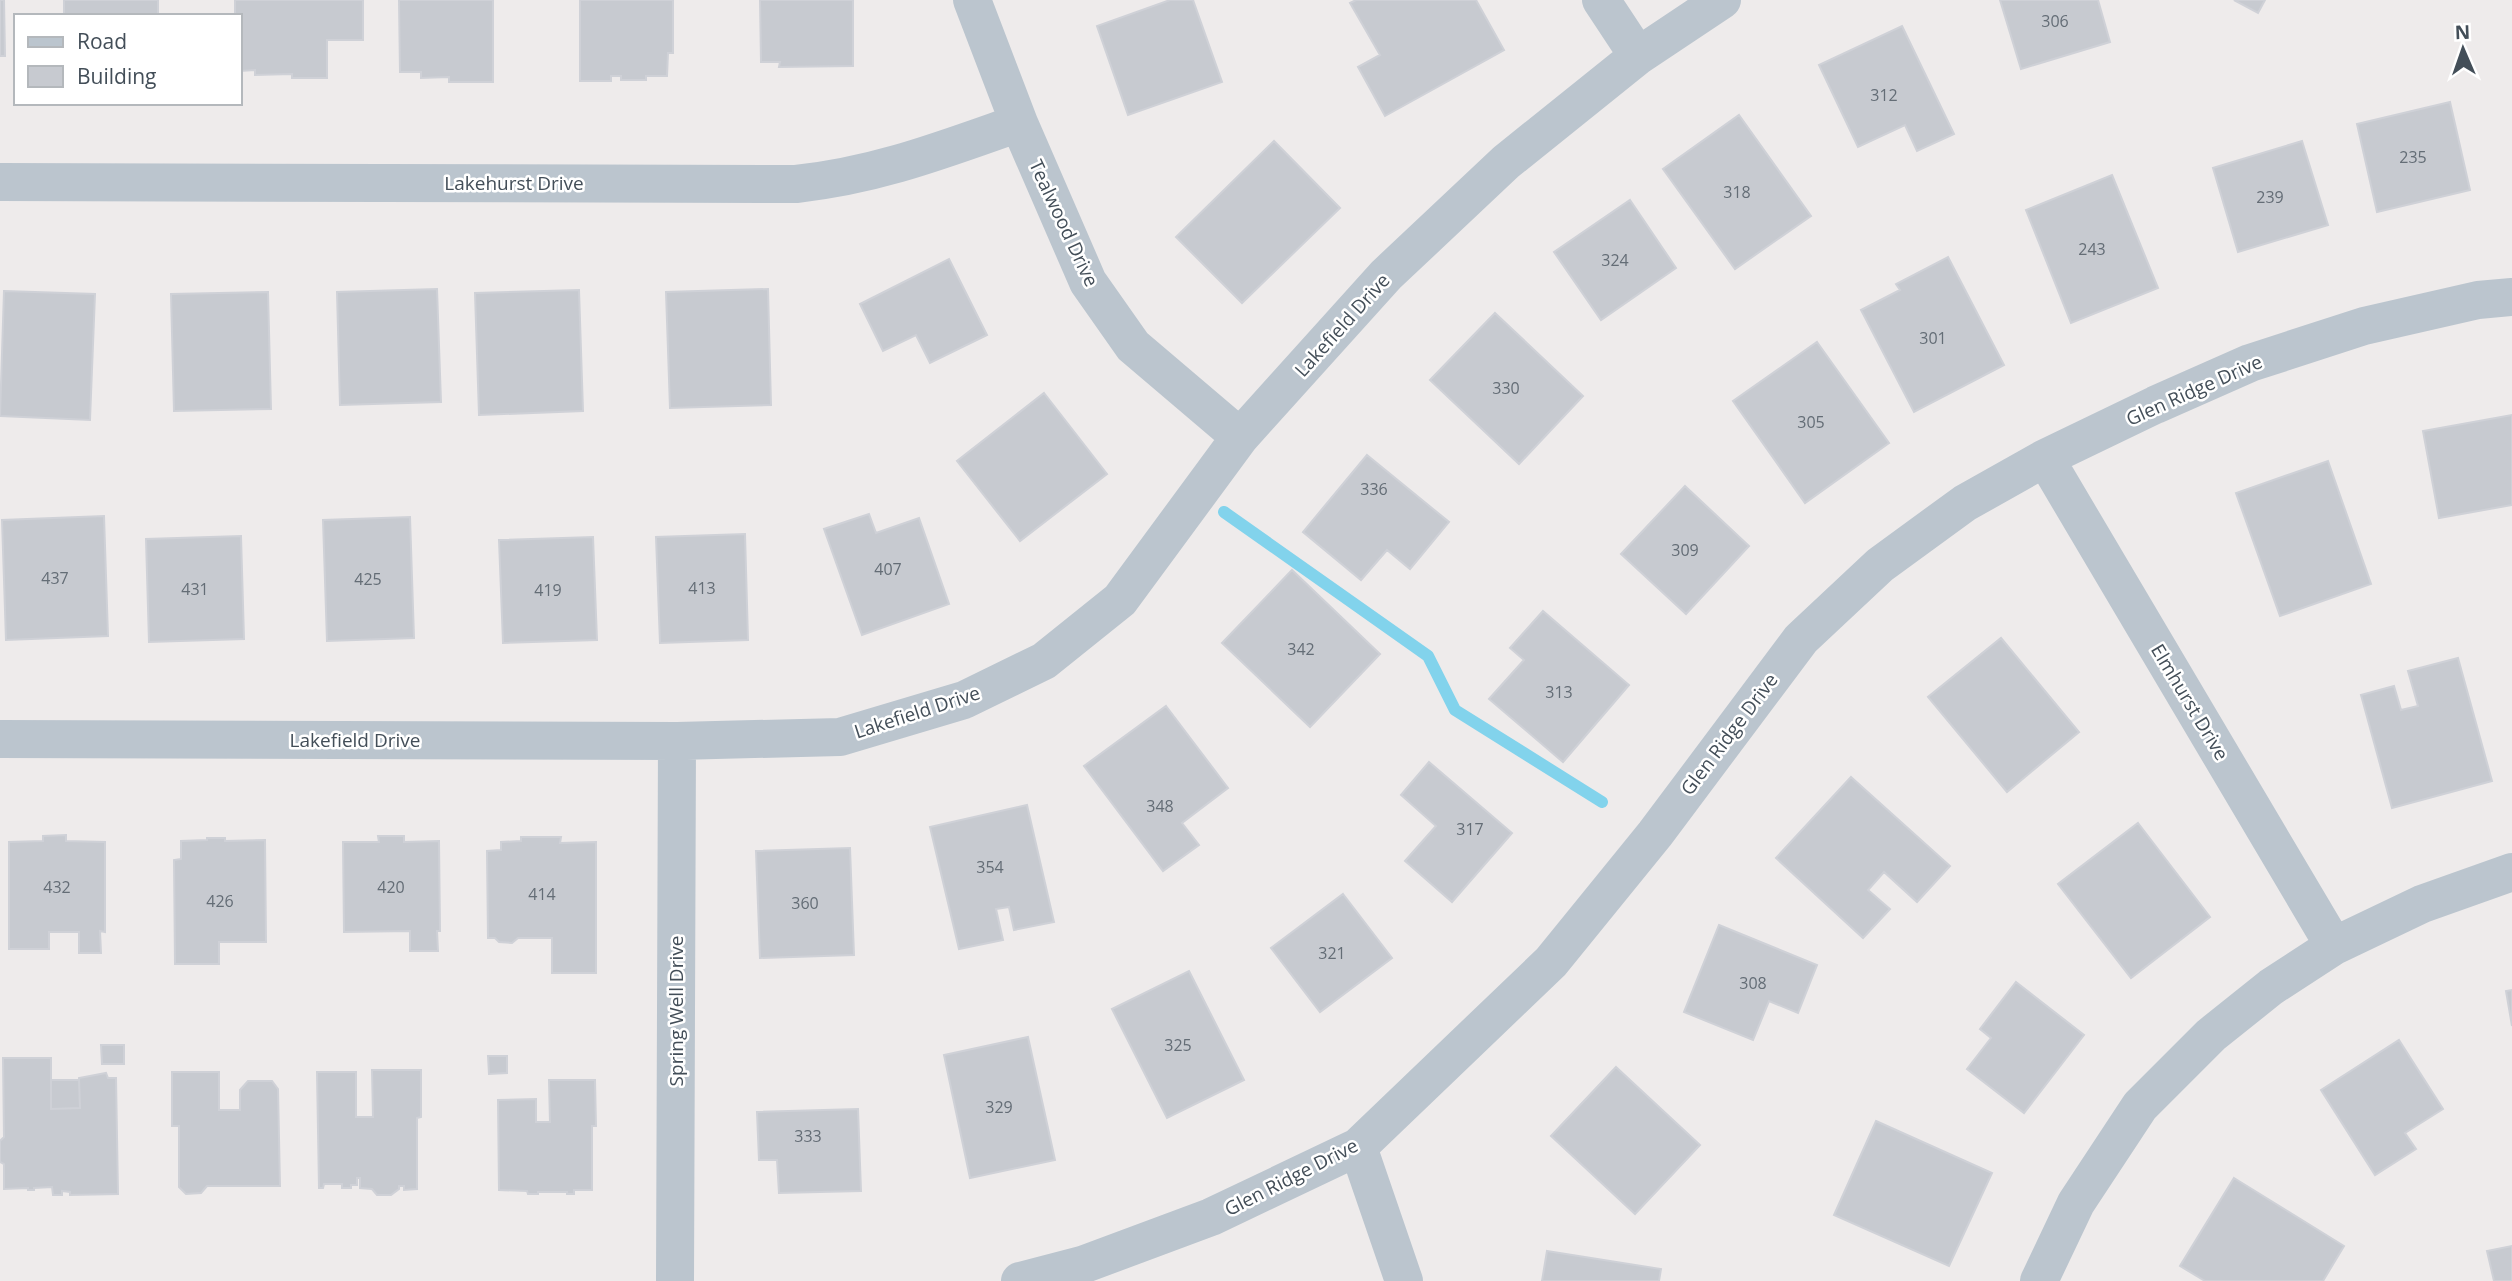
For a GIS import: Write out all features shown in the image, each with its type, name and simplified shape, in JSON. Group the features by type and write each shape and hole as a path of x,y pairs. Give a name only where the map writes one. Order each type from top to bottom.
{"street":[{"name":"Tealwood Drive","path":"972,0 1019,123 1088,282 1133,346 1240,437"},
{"path":"1601,0 1638,56"},
{"name":"Lakefield Drive","path":"0,739 677,741 840,737 964,700 1044,661 1120,600 1240,437 1386,275 1506,162 1638,56 1722,0"},
{"name":"Lakehurst Drive","path":"0,182 796,184 878,171 1019,123"},
{"name":"Glen Ridge Drive","path":"1020,1281 1082,1265 1211,1217 1358,1147 1551,962 1655,834 1801,639 1880,565 1965,503 2045,458 2155,404 2250,363 2364,326 2478,300 2512,297"},
{"name":"Elmhurst Drive","path":"2045,458 2334,946"},
{"name":"Spring Well Drive","path":"675,1281 677,741"},
{"path":"2039,1281 2076,1203 2140,1106 2211,1035 2271,987 2334,946 2422,904 2512,872"},
{"path":"1358,1147 1404,1281"}],"building":[{"path":"0,0 4,0 5,56 0,56"},
{"path":"64,0 158,0 158,14 64,14"},
{"path":"235,0 363,0 363,40 327,40 327,78 292,78 292,74 255,75 255,70 242,71 242,14 235,14"},
{"path":"399,0 493,0 493,82 449,82 449,77 421,78 421,72 400,72"},
{"path":"580,0 673,0 673,53 668,53 667,76 646,76 646,80 621,80 621,76 611,76 611,81 580,81"},
{"path":"760,0 853,0 853,66 779,67 780,62 761,62"},
{"path":"1170,0 1193,0 1222,82 1128,115 1097,26"},
{"path":"1356,0 1476,0 1504,50 1385,116 1358,67 1380,55 1350,3"},
{"path":"2000,0 2098,0 2110,42 2021,69"},
{"path":"2234,0 2265,0 2258,13"},
{"path":"1902,26 1954,134 1917,151 1905,125 1858,147 1819,65"},
{"path":"2450,102 2470,190 2377,212 2357,124"},
{"path":"1739,115 1811,216 1735,269 1663,169"},
{"path":"1274,141 1340,208 1242,303 1176,237"},
{"path":"2302,141 2328,225 2238,252 2213,168"},
{"path":"2112,175 2158,288 2071,323 2026,210"},
{"path":"1630,200 1676,268 1601,320 1554,252"},
{"path":"1948,257 2004,365 1914,412 1861,310 1900,290 1896,284"},
{"path":"949,259 987,335 930,363 916,335 883,351 860,304"},
{"path":"437,289 441,402 340,405 337,292"},
{"path":"768,289 771,405 670,408 666,292"},
{"path":"579,290 583,411 479,415 475,293"},
{"path":"4,291 95,294 90,420 0,416"},
{"path":"268,292 271,409 174,411 171,294"},
{"path":"1495,313 1583,396 1519,464 1430,380"},
{"path":"1817,342 1889,443 1805,503 1733,401"},
{"path":"1044,393 1107,474 1020,541 957,461"},
{"path":"2512,415 2512,505 2439,518 2423,431"},
{"path":"1367,455 1449,522 1410,569 1387,550 1361,580 1303,532"},
{"path":"2328,461 2371,584 2280,616 2236,493"},
{"path":"1685,486 1749,546 1686,614 1621,554"},
{"path":"869,514 876,533 919,518 949,604 862,635 824,529"},
{"path":"104,516 108,636 6,640 2,520"},
{"path":"410,517 414,638 327,641 323,520"},
{"path":"745,534 748,640 660,643 656,537"},
{"path":"241,536 244,639 149,642 146,539"},
{"path":"593,537 597,640 503,643 499,540"},
{"path":"1292,570 1380,654 1310,727 1222,643"},
{"path":"1543,611 1629,685 1563,762 1489,699 1524,660 1510,648"},
{"path":"2001,638 2079,732 2007,792 1928,697"},
{"path":"2458,658 2492,781 2392,808 2361,695 2394,686 2401,710 2418,706 2408,671"},
{"path":"1166,706 1228,788 1182,823 1199,845 1163,871 1084,766"},
{"path":"1429,762 1512,833 1452,902 1405,861 1436,826 1401,795"},
{"path":"1851,777 1950,866 1917,902 1884,872 1868,890 1890,909 1863,938 1776,858"},
{"path":"1027,805 1054,922 1014,930 1009,907 996,909 1003,940 959,949 930,827"},
{"path":"2138,823 2210,917 2131,978 2058,884"},
{"path":"66,835 66,841 105,842 105,932 100,931 101,953 79,953 79,932 49,932 49,949 9,949 9,842 43,841 43,836"},
{"path":"378,836 404,836 404,842 439,841 438,951 410,951 410,931 344,932 343,842 379,842"},
{"path":"521,837 561,837 560,843 596,842 596,973 552,973 552,938 518,938 512,943 488,938 487,851 501,850 501,842 521,841"},
{"path":"225,838 225,841 265,840 266,942 219,942 219,964 175,964 174,860 181,859 181,841"},
{"path":"850,848 854,955 760,958 756,851"},
{"path":"1343,894 1392,958 1320,1012 1271,948"},
{"path":"1719,925 1817,965 1798,1013 1769,1001 1753,1040 1684,1012"},
{"path":"1189,971 1244,1080 1167,1118 1112,1009"},
{"path":"2016,982 2084,1035 2024,1113 1967,1069 1991,1038 1980,1029"},
{"path":"2512,990 2512,1026 2506,991"},
{"path":"1028,1037 1055,1160 970,1178 944,1055"},
{"path":"2399,1040 2443,1109 2405,1133 2416,1149 2375,1175 2321,1090"},
{"path":"101,1045 124,1045 124,1064 102,1064"},
{"path":"488,1056 507,1056 507,1073 489,1074"},
{"path":"3,1058 51,1058 51,1109 80,1108 79,1078 106,1073 108,1078 116,1078 118,1194 70,1195 70,1192 62,1191 62,1195 53,1195 52,1187 34,1190 4,1189 4,1164 0,1162 0,1141 4,1137"},
{"path":"1616,1067 1700,1145 1635,1214 1551,1136"},
{"path":"372,1070 421,1070 421,1117 417,1118 417,1189 404,1190 404,1186 399,1186 391,1195 377,1195 372,1189 360,1188 360,1178 357,1178 357,1185 351,1185 351,1188 342,1188 342,1184 324,1184 323,1188 319,1188 317,1072 356,1072 356,1117 373,1117"},
{"path":"172,1072 219,1072 219,1110 240,1110 240,1090 248,1081 272,1081 278,1089 280,1186 207,1186 201,1193 186,1194 179,1187 179,1126 172,1126"},
{"path":"51,1080 79,1080 80,1108 51,1109"},
{"path":"549,1080 595,1080 596,1126 592,1126 592,1190 574,1190 574,1194 528,1194 527,1191 499,1190 498,1100 536,1099 536,1122 550,1122"},
{"path":"858,1109 861,1191 779,1193 777,1160 759,1160 757,1112"},
{"path":"1876,1121 1992,1173 1949,1266 1834,1215"},
{"path":"2234,1178 2344,1246 2323,1281 2205,1281 2180,1266"},
{"path":"2512,1246 2512,1281 2494,1281 2487,1251"},
{"path":"1547,1251 1661,1269 1659,1281 1542,1281"}],"waterway":[{"path":"1224,512 1428,656 1455,710 1602,802"}]}
